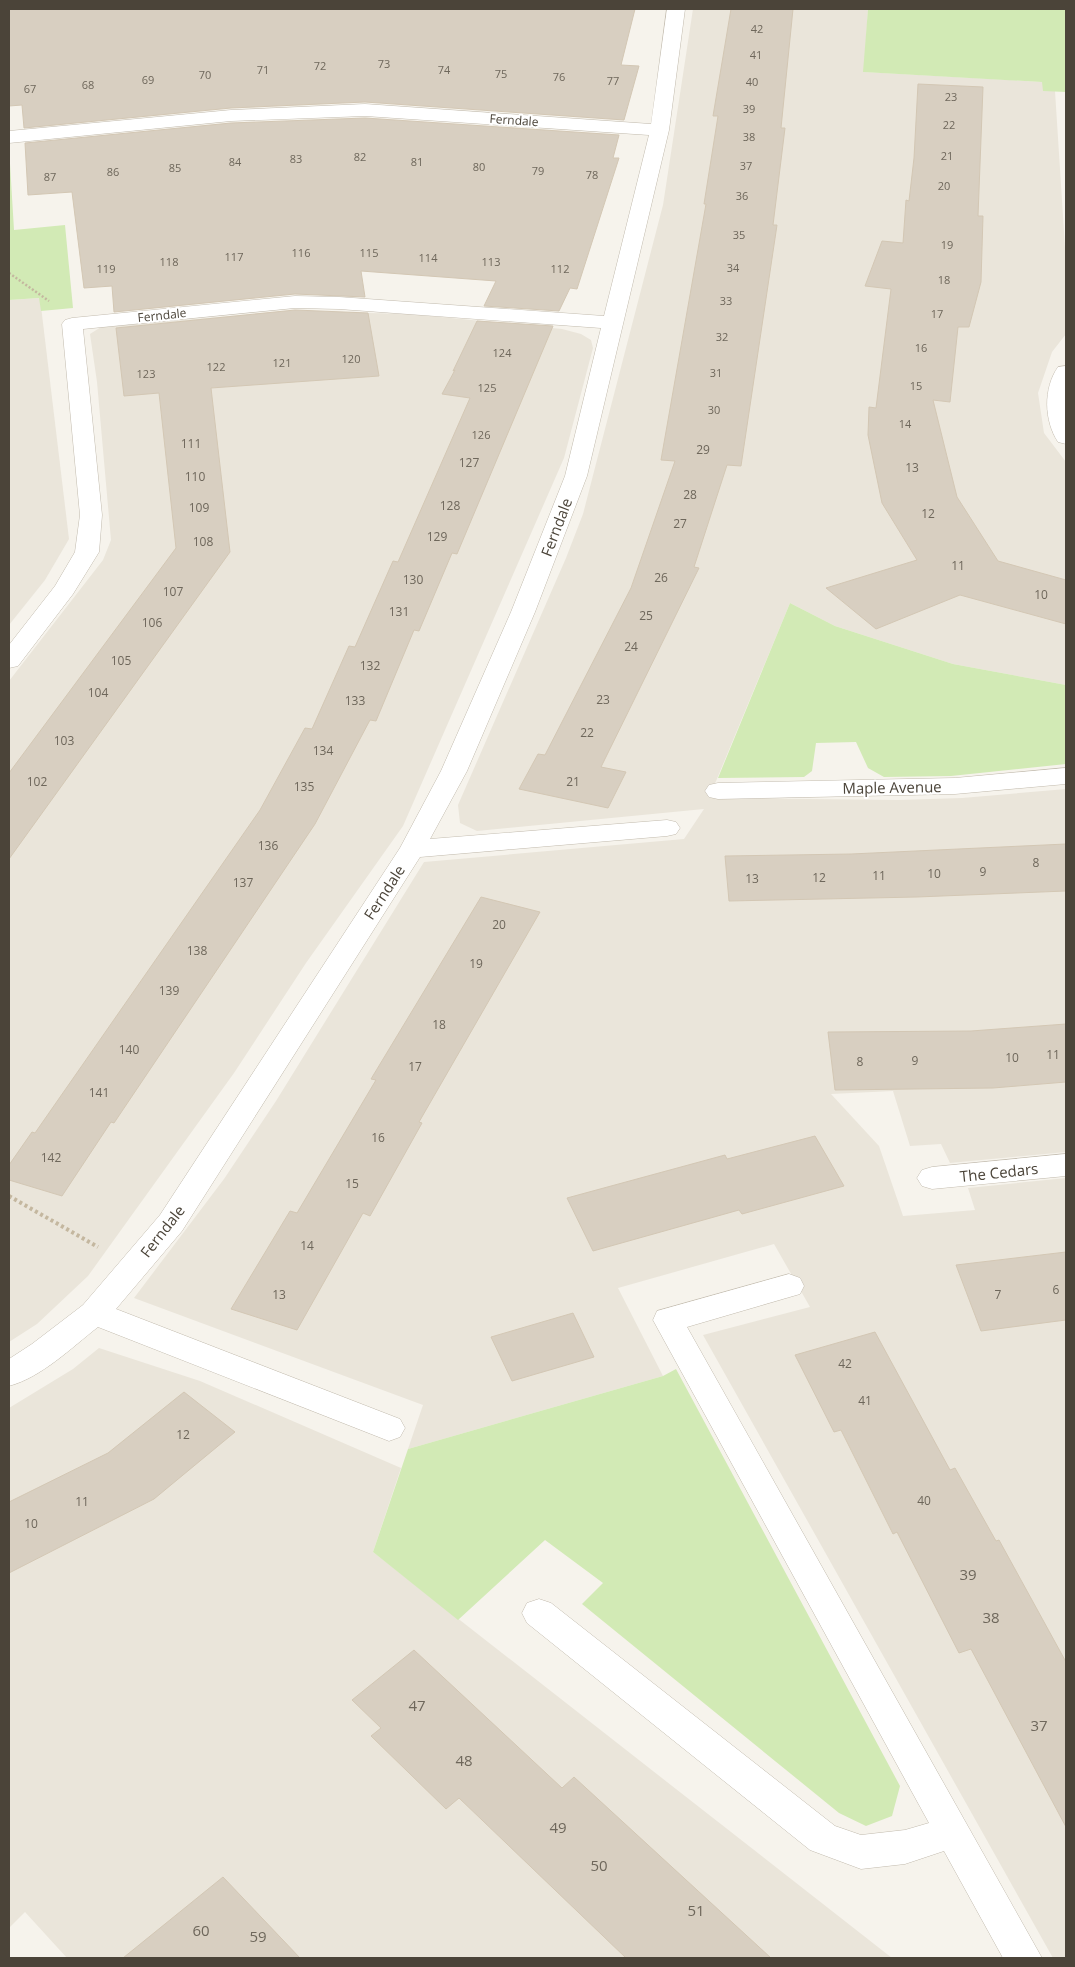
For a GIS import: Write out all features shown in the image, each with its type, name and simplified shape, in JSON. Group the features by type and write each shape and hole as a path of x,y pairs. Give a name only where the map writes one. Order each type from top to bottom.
{"street":[{"name":"Ferndale","path":"9,1374 43,1353 94,1313 171,1223 412,849 454,771 523,612 576,476 660,130 676,9"},
{"name":"Ferndale","path":"9,137 273,113 327,110 365,110 660,130"},
{"name":"Ferndale","path":"72,324 295,302 339,303 614,323"},
{"path":"9,661 66,589 87,552 91,514 72,324"},
{"path":"1066,372 1063,376 1057,412 1066,436"},
{"name":"Maple Avenue","path":"718,791 955,786 1066,776"},
{"path":"412,849 667,828"},
{"name":"The Cedars","path":"932,1178 1066,1165"},
{"path":"790,1286 668,1320 1023,1958"},
{"path":"94,1313 389,1428"},
{"path":"539,1613 823,1838 861,1852 905,1847 952,1832"}],"path":[{"path":"9,273 56,306 72,324"},
{"path":"9,1196 66,1230 134,1266"}],"shaded area":[{"path":"693,9 868,9 864,72 1043,82 1043,91 1055,91 1066,263 1066,334 1052,352 1038,393 1044,433 1066,462 1066,685 953,664 835,626 790,603 709,798 898,800 962,798 1066,789 1066,1152 950,1163 941,1144 910,1146 893,1091 831,1094 879,1146 903,1216 975,1210 968,1188 1066,1178 1066,1958 1053,1958 703,1335 810,1307 774,1244 618,1288 663,1376 408,1449 423,1405 134,1298 224,1179 276,1101 424,862 684,839 704,809 477,831 460,823 458,805 566,558 583,514 663,205"},
{"path":"40,298 69,539 45,580 9,625 9,300"},
{"path":"287,311 410,314 562,329 581,334 591,340 593,348 564,458 403,826 306,963 234,1073 88,1276 37,1324 9,1342 9,681 103,560 111,540 97,382 90,334 101,327"},
{"path":"99,1348 200,1381 401,1468 373,1552 892,1958 67,1958 25,1912 9,1928 9,1408 73,1369"}],"green space":[{"path":"868,9 1066,9 1066,92 1043,91 1042,82 863,72"},
{"path":"9,147 14,230 65,225 73,308 41,311 39,298 9,300"},
{"path":"790,603 835,626 953,664 1066,685 1066,764 951,776 884,777 868,768 856,742 816,743 812,771 804,777 718,778"},
{"path":"676,1369 900,1786 892,1816 866,1826 839,1813 582,1604 603,1583 545,1540 458,1620 373,1552 408,1449 663,1376"}],"building":[{"path":"9,9 635,9 621,65 639,66 624,120 365,102 231,108 24,128 22,105 9,106"},
{"path":"731,9 793,9 781,128 785,128 773,225 777,225 741,466 727,465 694,567 699,568 601,767 626,772 608,808 519,789 538,754 545,755 631,588 675,461 661,460 706,204 704,204 718,116 713,116"},
{"path":"918,84 983,87 978,216 983,216 981,282 969,327 958,327 950,402 933,400 957,497 998,561 1066,580 1066,624 960,595 876,629 826,588 917,560 882,503 868,435 869,407 876,408 891,289 865,286 882,241 903,243 906,200 909,201 914,158"},
{"path":"365,118 619,135 613,158 619,158 577,289 570,288 559,311 484,306 496,281 361,271 365,297 295,294 114,312 112,286 84,288 72,192 28,195 25,143 231,123"},
{"path":"295,310 368,313 379,376 211,388 230,552 9,859 9,773 176,548 159,393 124,396 116,328"},
{"path":"477,321 553,326 457,554 452,553 419,631 414,630 376,721 370,720 315,824 114,1123 111,1122 62,1196 9,1180 9,1165 32,1132 35,1133 260,810 305,728 312,729 349,646 355,647 393,561 398,562 470,398 442,394"},
{"path":"1066,844 1066,891 917,897 729,901 725,856 851,854"},
{"path":"481,897 540,912 419,1122 422,1123 370,1216 363,1213 297,1330 231,1309 290,1211 297,1213 376,1080 371,1079"},
{"path":"1066,1024 1066,1082 993,1088 835,1090 828,1032 971,1031"},
{"path":"815,1136 844,1186 742,1214 739,1210 593,1251 567,1198 725,1155 727,1159"},
{"path":"1066,1252 1066,1320 981,1331 956,1265"},
{"path":"573,1313 594,1357 512,1381 491,1337"},
{"path":"875,1332 950,1470 955,1468 996,1541 999,1540 1066,1662 1066,1827 971,1649 959,1653 897,1532 893,1534 841,1430 834,1432 795,1355"},
{"path":"184,1392 235,1432 154,1499 9,1573 9,1502 108,1453"},
{"path":"414,1650 562,1788 574,1777 771,1958 626,1958 459,1798 446,1809 371,1736 381,1728 352,1700"},
{"path":"223,1877 300,1958 123,1958"}]}
